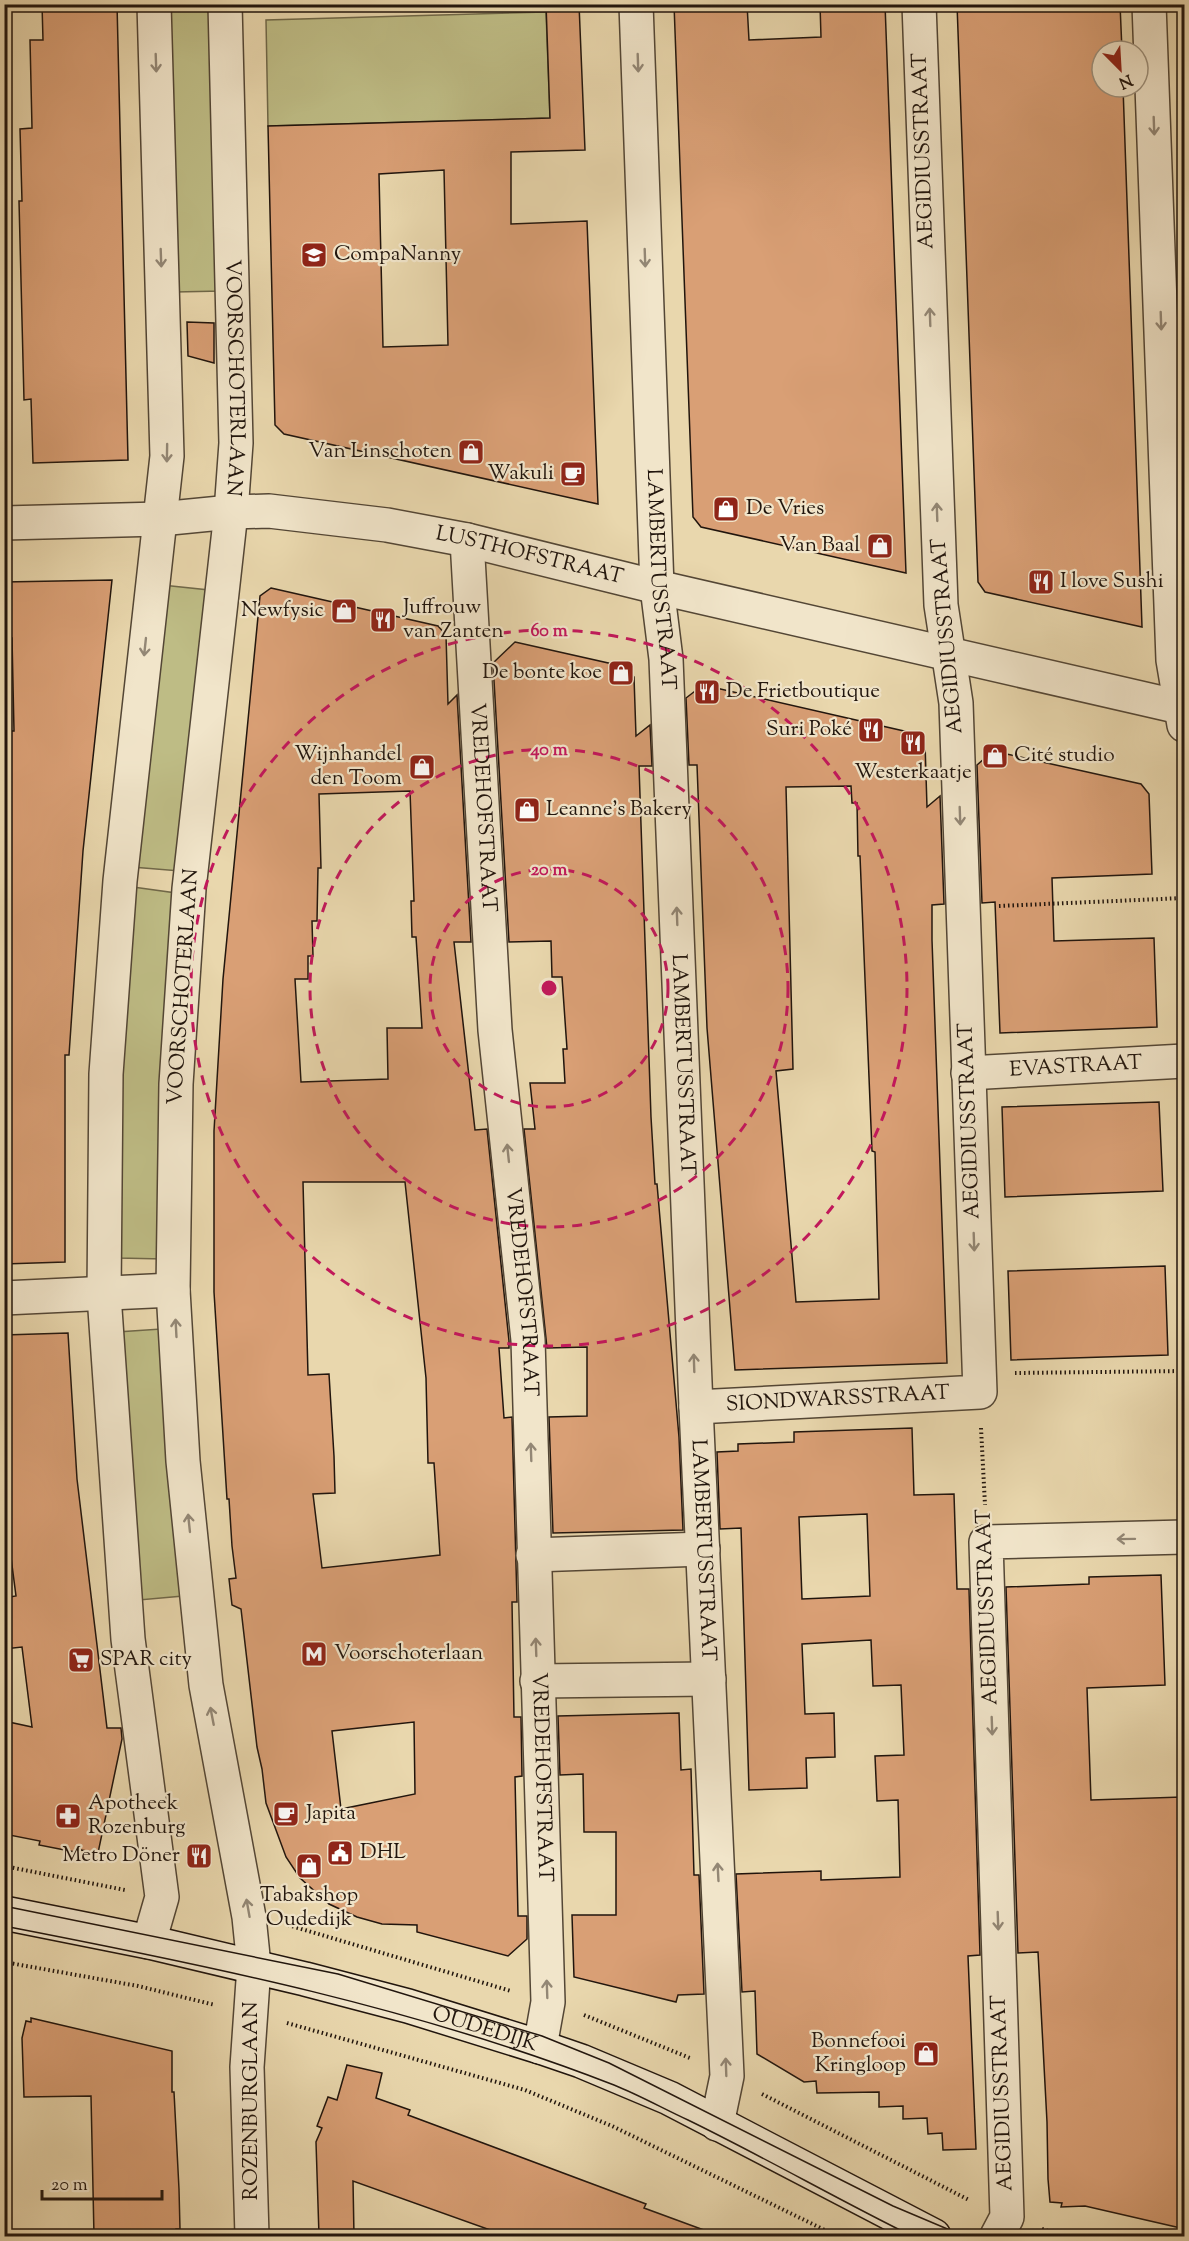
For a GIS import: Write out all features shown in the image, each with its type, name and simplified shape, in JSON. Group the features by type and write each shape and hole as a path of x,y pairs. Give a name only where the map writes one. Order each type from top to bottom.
{"street":[{"path":"149,1942 162,1898 128,1639 104,1295 106,1074 120,881 167,456 154,4"},
{"name":"VOORSCHOTERLAAN","path":"225,4 236,442 231,512 189,889 176,1084 173,1290 183,1461 206,1685 249,1917 254,1966"},
{"name":"LAMBERTUSSTRAAT","path":"636,4 657,586 666,658 696,1407 727,2076 717,2124"},
{"name":"AEGIDIUSSTRAAT","path":"919,4 941,605 956,703 979,1383"},
{"path":"1149,4 1173,660 1184,714"},
{"name":"LUSTHOFSTRAAT","path":"4,523 160,519 231,512 269,512 387,525 467,540 949,653 1184,714"},
{"name":"VREDEHOFSTRAAT","path":"467,540 495,1030 528,1340 548,2002 540,2047"},
{"name":"EVASTRAAT","path":"968,1073 1185,1061"},
{"path":"4,1298 173,1290"},
{"name":"SIONDWARSSTRAAT","path":"696,1407 979,1383"},
{"path":"986,1542 1185,1537"},
{"name":"AEGIDIUSSTRAAT","path":"986,1542 1007,2217 997,2236"},
{"path":"533,1555 703,1549"},
{"path":"537,1681 709,1679"},
{"name":"OUDEDIJK","path":"4,1913 254,1966 408,2006 581,2061 658,2094 934,2236"},
{"name":"ROZENBURGLAAN","path":"252,2236 247,2067 254,1966"}],"path":[{"path":"963,908 1185,898"},
{"name":"SIONDWARSSTRAAT","path":"979,1383 1185,1371"},
{"name":"AEGIDIUSSTRAAT","path":"979,1383 986,1542"},
{"path":"4,1962 138,1986 250,2013 386,2049 525,2090 612,2126 837,2236"}],"shaded area":[{"path":"165,5 212,5 222,291 175,292"},
{"path":"546,12 550,118 268,126 266,20"},
{"path":"162,585 209,590 180,871 132,867"},
{"path":"133,887 176,893 164,1259 118,1258 120,1068"},
{"path":"161,1329 183,1596 139,1600 117,1332"}],"building":[{"path":"42,4 117,4 128,460 33,463 31,399 24,400 19,201 22,201 20,129 32,128 30,40 43,40"},
{"path":"546,4 579,4 585,150 511,152 511,224 587,221 598,504 284,434 275,425 268,126 550,118","holes":["444,170 448,345 383,347 379,174"]},
{"path":"674,4 747,4 749,40 821,37 820,4 885,4 906,573 701,527 693,517"},
{"path":"957,4 1120,4 1121,39 1090,39 1090,99 1123,99 1142,627 985,592 978,582"},
{"path":"187,322 214,323 214,363 188,356"},
{"path":"112,580 83,851 69,1055 65,1055 65,1262 4,1264 4,949 8,949 6,812 11,811 10,731 14,731 12,638 4,638 4,582"},
{"path":"271,588 438,626 446,635 448,704 457,695 471,942 454,942 475,1130 487,1129 509,1341 509,1348 499,1348 504,1418 512,1417 517,1602 512,1602 514,1717 521,1717 522,1776 515,1777 518,1916 527,1916 527,1939 508,1956 417,1932 417,1925 382,1924 357,1917 329,1904 300,1878 286,1857 266,1803 241,1609 232,1605 229,1579 236,1578 229,1499 227,1499 214,1292 214,1131 223,979 260,596","holes":["410,791 414,901 411,901 412,937 416,937 422,1028 387,1028 388,1079 301,1082 295,979 308,979 308,956 313,956 312,921 317,921 318,868 321,868 319,794","303,1182 405,1182 426,1378 428,1463 434,1463 440,1555 322,1568 313,1494 335,1493 329,1374 308,1375","414,1722 415,1794 341,1809 332,1731"]},
{"path":"515,642 626,667 634,677 636,736 650,725 652,766 639,766 651,1117 655,1184 657,1184 679,1437 683,1530 553,1533 549,1417 587,1416 587,1347 547,1348 524,1129 535,1129 530,1083 565,1083 563,1049 567,1049 562,977 552,977 551,941 509,942 493,663"},
{"path":"703,685 917,734 925,743 927,807 940,796 944,904 932,905 932,940 947,1363 735,1370 707,1028 697,765 689,765 686,698","holes":["851,786 852,803 857,803 858,856 860,856 872,1151 875,1152 879,1299 796,1302 776,1071 793,1069 786,787"]},
{"path":"993,751 1141,784 1149,794 1152,874 1052,878 1054,941 1154,938 1157,1027 1000,1033 995,902 982,903 977,765"},
{"path":"1159,1102 1163,1191 1005,1197 1002,1107"},
{"path":"1165,1266 1168,1355 1011,1360 1008,1271"},
{"path":"68,1333 77,1479 107,1728 121,1728 122,1739 98,1853 75,1849 75,1852 39,1845 40,1841 4,1834 4,1721 32,1727 22,1647 4,1649 4,1598 16,1596 4,1504 4,1335"},
{"path":"912,1428 914,1495 954,1494 957,1589 969,1589 980,1955 968,1956 976,2149 943,2150 942,2133 928,2134 927,2118 903,2119 903,2106 879,2107 879,2092 817,2093 816,2081 804,2082 757,2054 755,1991 742,1992 736,1874 821,1871 821,1880 900,1877 898,1800 877,1801 875,1756 904,1755 901,1685 873,1686 871,1640 802,1644 805,1714 834,1713 835,1757 806,1758 807,1788 749,1790 741,1528 720,1529 717,1452 738,1451 738,1444 794,1442 794,1432","holes":["867,1514 870,1596 802,1599 799,1517"]},
{"path":"1161,1575 1165,1685 1087,1688 1091,1800 1182,1797 1185,1875 1185,2229 1085,2206 1061,2207 1062,2203 1050,2202 1038,1952 1018,1953 1006,1587 1089,1584 1089,1577"},
{"path":"679,1713 681,1770 691,1769 694,1875 699,1875 704,1994 678,1995 676,2002 574,1977 572,1915 616,1915 616,1832 584,1832 583,1774 560,1775 558,1716"},
{"path":"31,2018 172,2051 172,2092 174,2092 180,2229 176,2229 176,2236 94,2236 91,2096 24,2097 22,2038 26,2021 31,2022"},
{"path":"347,2065 382,2073 376,2098 410,2110 408,2115 646,2204 644,2208 712,2233 711,2236 507,2236 353,2181 354,2236 319,2236 316,2142 322,2128 317,2126 328,2097 337,2100"}],"tram line":[{"path":"4,1906 338,1974 542,2036 609,2063 893,2206 964,2236"},
{"path":"4,1926 159,1957 313,1992 465,2033 540,2058 614,2085 642,2098 912,2236"}],"place":[{"name":"CompaNanny","path":"314,255"},
{"name":"Van Linschoten","path":"471,452"},
{"name":"Wakuli","path":"573,474"},
{"name":"De Vries","path":"726,509"},
{"name":"Van Baal","path":"880,546"},
{"name":"I love Sushi","path":"1041,582"},
{"name":"Newfysic","path":"344,611"},
{"name":"Juffrouw van Zanten","path":"383,620"},
{"name":"De bonte koe","path":"621,673"},
{"name":"De Frietboutique","path":"707,692"},
{"name":"Suri Poké","path":"871,730"},
{"name":"Westerkaatje","path":"913,743"},
{"name":"Cité studio","path":"995,756"},
{"name":"Wijnhandel den Toom","path":"422,767"},
{"name":"Leanne's Bakery","path":"527,810"},
{"name":"Voorschoterlaan","path":"314,1654"},
{"name":"SPAR city","path":"81,1660"},
{"name":"Japita","path":"286,1814"},
{"name":"Apotheek Rozenburg","path":"68,1816"},
{"name":"DHL","path":"340,1853"},
{"name":"Metro Döner","path":"199,1856"},
{"name":"Tabakshop Oudedijk","path":"309,1866"},
{"name":"Bonnefooi Kringloop","path":"926,2054"}]}
